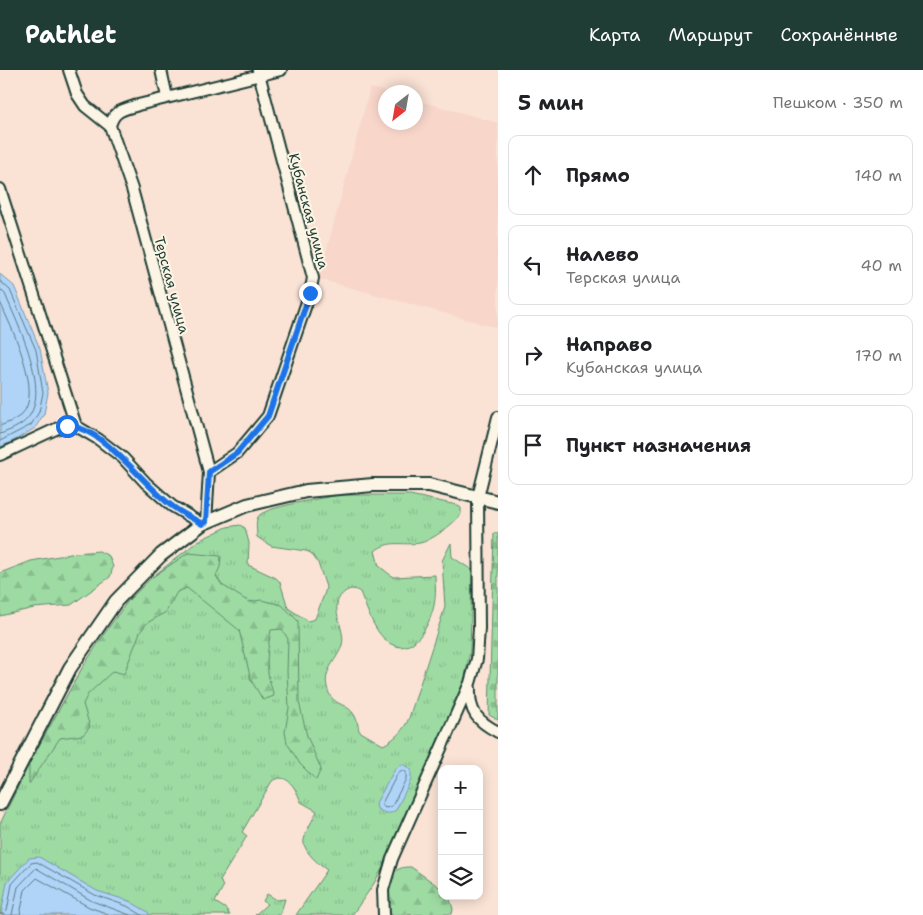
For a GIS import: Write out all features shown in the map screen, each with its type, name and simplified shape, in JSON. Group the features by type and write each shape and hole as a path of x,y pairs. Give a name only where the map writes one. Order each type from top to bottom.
{"street":[{"path":"69,70 76,94 85,106 110,126 112,117 120,111 259,73 281,70"},
{"path":"161,70 167,97"},
{"name":"Кубанская улица","path":"209,472 237,453 268,416 310,293 313,278 259,73"},
{"name":"Терская улица","path":"110,126 132,189 209,472 204,523"},
{"path":"0,188 76,426"},
{"path":"384,915 383,890 392,858 470,683 477,659 479,628 478,496 498,417"},
{"path":"0,455 58,428 76,426 98,438 123,458 146,483 172,506 204,523"},
{"path":"0,804 70,668 116,601 160,555 204,523 247,504 306,491 373,485 429,485 498,502"},
{"path":"470,683 472,708 480,720 498,732"}],"shaded area":[{"path":"370,88 378,90 378,130 423,130 423,102 498,123 498,328 319,279"}],"green space":[{"path":"338,495 410,495 457,505 461,508 461,514 454,522 425,542 391,544 375,551 379,566 393,577 435,575 434,606 427,625 416,641 400,647 385,640 376,628 360,592 357,590 346,591 337,603 343,638 340,651 327,675 327,687 335,701 353,713 359,731 383,745 398,734 409,718 445,607 442,561 451,543 452,557 472,570 470,651 464,682 456,705 387,860 373,885 352,915 296,915 327,870 312,857 304,844 306,833 317,811 301,802 290,783 282,778 277,778 272,781 242,832 247,836 220,880 223,887 215,902 226,909 230,915 0,915 0,824 29,764 81,670 127,602 151,578 198,541 227,527 240,525 245,528 249,543 248,565 276,578 280,582 288,608 308,621 315,619 326,587 318,563 311,553 271,546 257,537 257,521 262,513 270,510"},
{"path":"494,533 498,533 498,720 489,715"},
{"path":"99,551 109,556 113,567 110,577 71,605 34,608 0,616 0,573 31,561"},
{"path":"188,553 221,556 220,567 216,576 222,585 249,602 261,600 282,605 298,621 299,702 307,736 321,769 316,780 300,764 287,743 285,732 289,708 288,639 282,629 271,630 267,663 274,696 263,700 251,680 239,630 187,588 177,592 166,612 147,623 140,632 124,674 113,671 88,694 83,704 90,727 83,735 60,738 29,784 29,764 81,670 104,634 127,602 151,578"},
{"path":"411,867 438,886 438,900 450,900 453,909 452,914 391,915 389,883 394,873 400,868"},
{"path":"267,894 277,900 285,899 280,915 255,915 267,904 263,901"}],"water":[{"path":"0,274 14,286 40,349 48,393 44,414 35,428 0,447"},
{"path":"402,764 411,769 411,780 396,810 391,813 385,813 377,809 376,803 395,769"},
{"path":"39,857 97,891 129,901 148,912 149,915 1,915 7,882 29,858"}],"route":[{"path":"67,426 76,426 98,438 123,458 146,483 172,506 202,524 206,522 209,472 237,453 268,416 310,293"}]}
